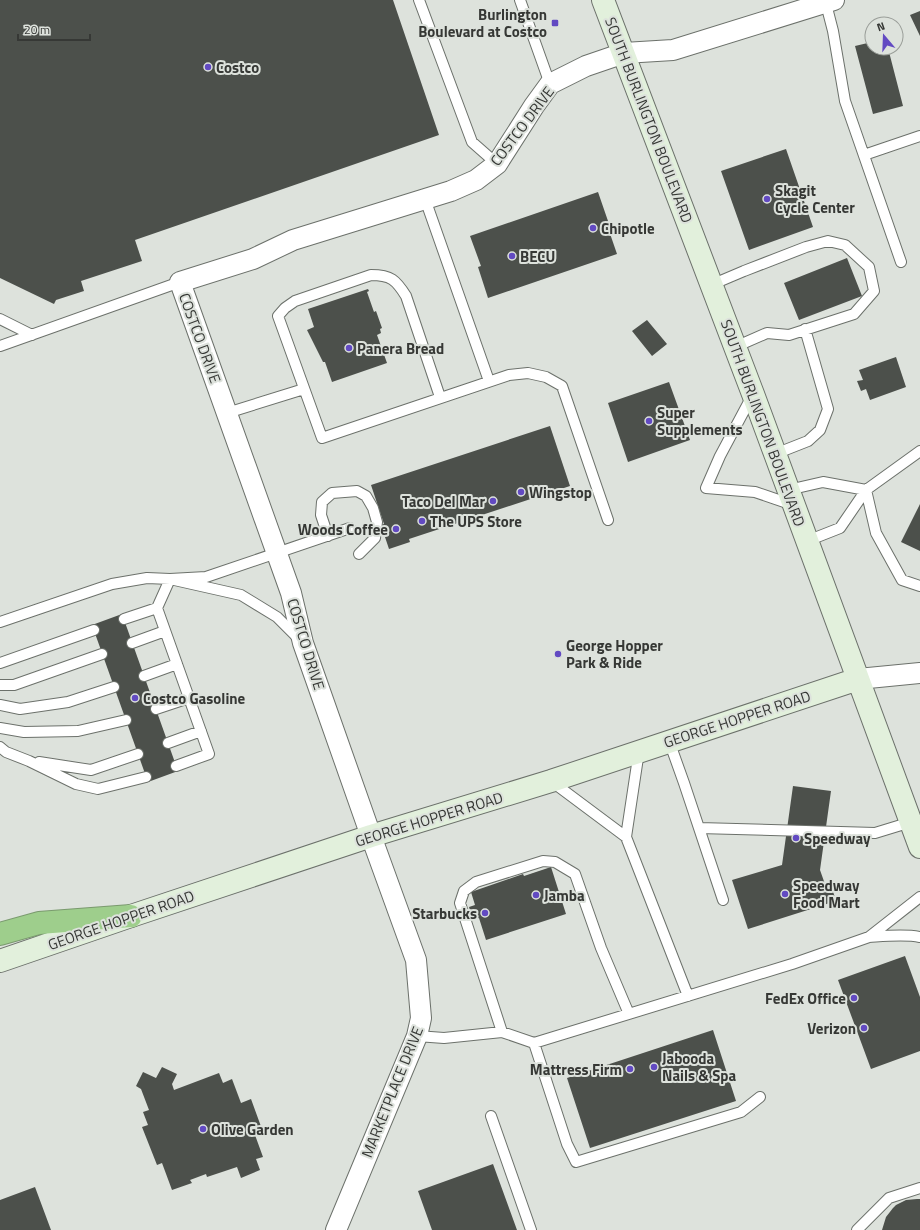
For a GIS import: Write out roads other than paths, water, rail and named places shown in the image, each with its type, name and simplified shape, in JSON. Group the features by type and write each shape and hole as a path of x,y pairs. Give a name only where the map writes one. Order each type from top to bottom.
{"highway":[{"path":"0,934 38,923 131,916"}],"main road":[{"name":"SOUTH BURLINGTON BOULEVARD","path":"604,0 753,394 920,847"},
{"name":"GEORGE HOPPER ROAD","path":"0,961 371,836 551,781 858,679"}],"street":[{"name":"COSTCO DRIVE","path":"371,836 303,643 291,593 180,282 253,259 293,240 451,191 476,180 497,164 550,84 586,66 624,53 673,50 828,1"},
{"path":"858,679 920,673"},
{"name":"MARKETPLACE DRIVE","path":"336,1230 417,1036 421,1018 416,960 371,836"}],"lane":[{"path":"419,0 472,142 497,164"},
{"path":"520,0 550,84"},
{"path":"828,1 845,101 901,262"},
{"path":"864,156 920,136"},
{"path":"425,199 488,381"},
{"path":"712,285 806,247 828,241 845,245 869,267 874,291 854,314 789,334 767,333 735,347"},
{"path":"440,397 406,296 400,286 392,278 382,275 371,275 295,301 284,308 278,316 322,438 509,375 528,373 546,376 562,386 608,520"},
{"path":"0,346 180,282"},
{"path":"0,319 32,335"},
{"path":"775,454 808,441 820,430 828,409 805,329"},
{"path":"227,413 304,389"},
{"path":"753,394 720,456 706,488 755,492 791,498 823,482 866,490"},
{"path":"807,541 840,528 866,490 920,451"},
{"path":"866,490 876,533 902,580 920,586"},
{"path":"328,536 321,515 322,502 332,493 357,491 366,496 373,508 377,522 375,538 359,554"},
{"path":"0,622 112,584 147,578 170,579 206,577 350,528"},
{"path":"170,579 157,608 209,754 176,766"},
{"path":"170,579 241,595 277,617 303,643"},
{"path":"124,619 157,608"},
{"path":"0,663 94,630"},
{"path":"132,643 165,631"},
{"path":"0,685 14,685 102,654"},
{"path":"144,676 177,664"},
{"path":"0,706 20,709 68,702 114,687"},
{"path":"156,709 189,698"},
{"path":"0,728 24,732 78,731 126,720"},
{"path":"168,743 201,731"},
{"path":"669,741 723,900"},
{"path":"0,747 6,752 29,761 76,784 98,789 146,776"},
{"path":"638,751 626,838 688,996"},
{"path":"29,761 91,770 138,754"},
{"path":"551,781 626,838"},
{"path":"699,828 875,833 911,822"},
{"path":"502,1032 460,903 464,891 476,882 543,861 556,862 575,874 602,948 629,1014"},
{"path":"417,1036 444,1038 502,1032 534,1043 792,964 869,936 920,897"},
{"path":"869,936 910,935 920,937"},
{"path":"534,1043 567,1144 576,1162 741,1112 760,1097"},
{"path":"491,1116 531,1230"},
{"path":"857,1230 889,1198 920,1188"}],"place":[{"name":"Burlington Boulevard at Costco","path":"555,23"},
{"name":"Costco","path":"208,67"},
{"name":"Skagit Cycle Center","path":"767,199"},
{"name":"Chipotle","path":"593,228"},
{"name":"BECU","path":"512,256"},
{"name":"Panera Bread","path":"349,348"},
{"name":"Super Supplements","path":"649,421"},
{"name":"Wingstop","path":"521,492"},
{"name":"Taco Del Mar","path":"493,501"},
{"name":"The UPS Store","path":"422,521"},
{"name":"Woods Coffee","path":"396,529"},
{"name":"George Hopper Park & Ride","path":"558,654"},
{"name":"Costco Gasoline","path":"135,698"},
{"name":"Speedway","path":"796,838"},
{"name":"Speedway Food Mart","path":"785,894"},
{"name":"Jamba","path":"536,895"},
{"name":"Starbucks","path":"485,913"},
{"name":"FedEx Office","path":"854,998"},
{"name":"Verizon","path":"864,1028"},
{"name":"Jabooda Nails & Spa","path":"654,1067"},
{"name":"Mattress Firm","path":"630,1069"},
{"name":"Olive Garden","path":"203,1129"}]}
